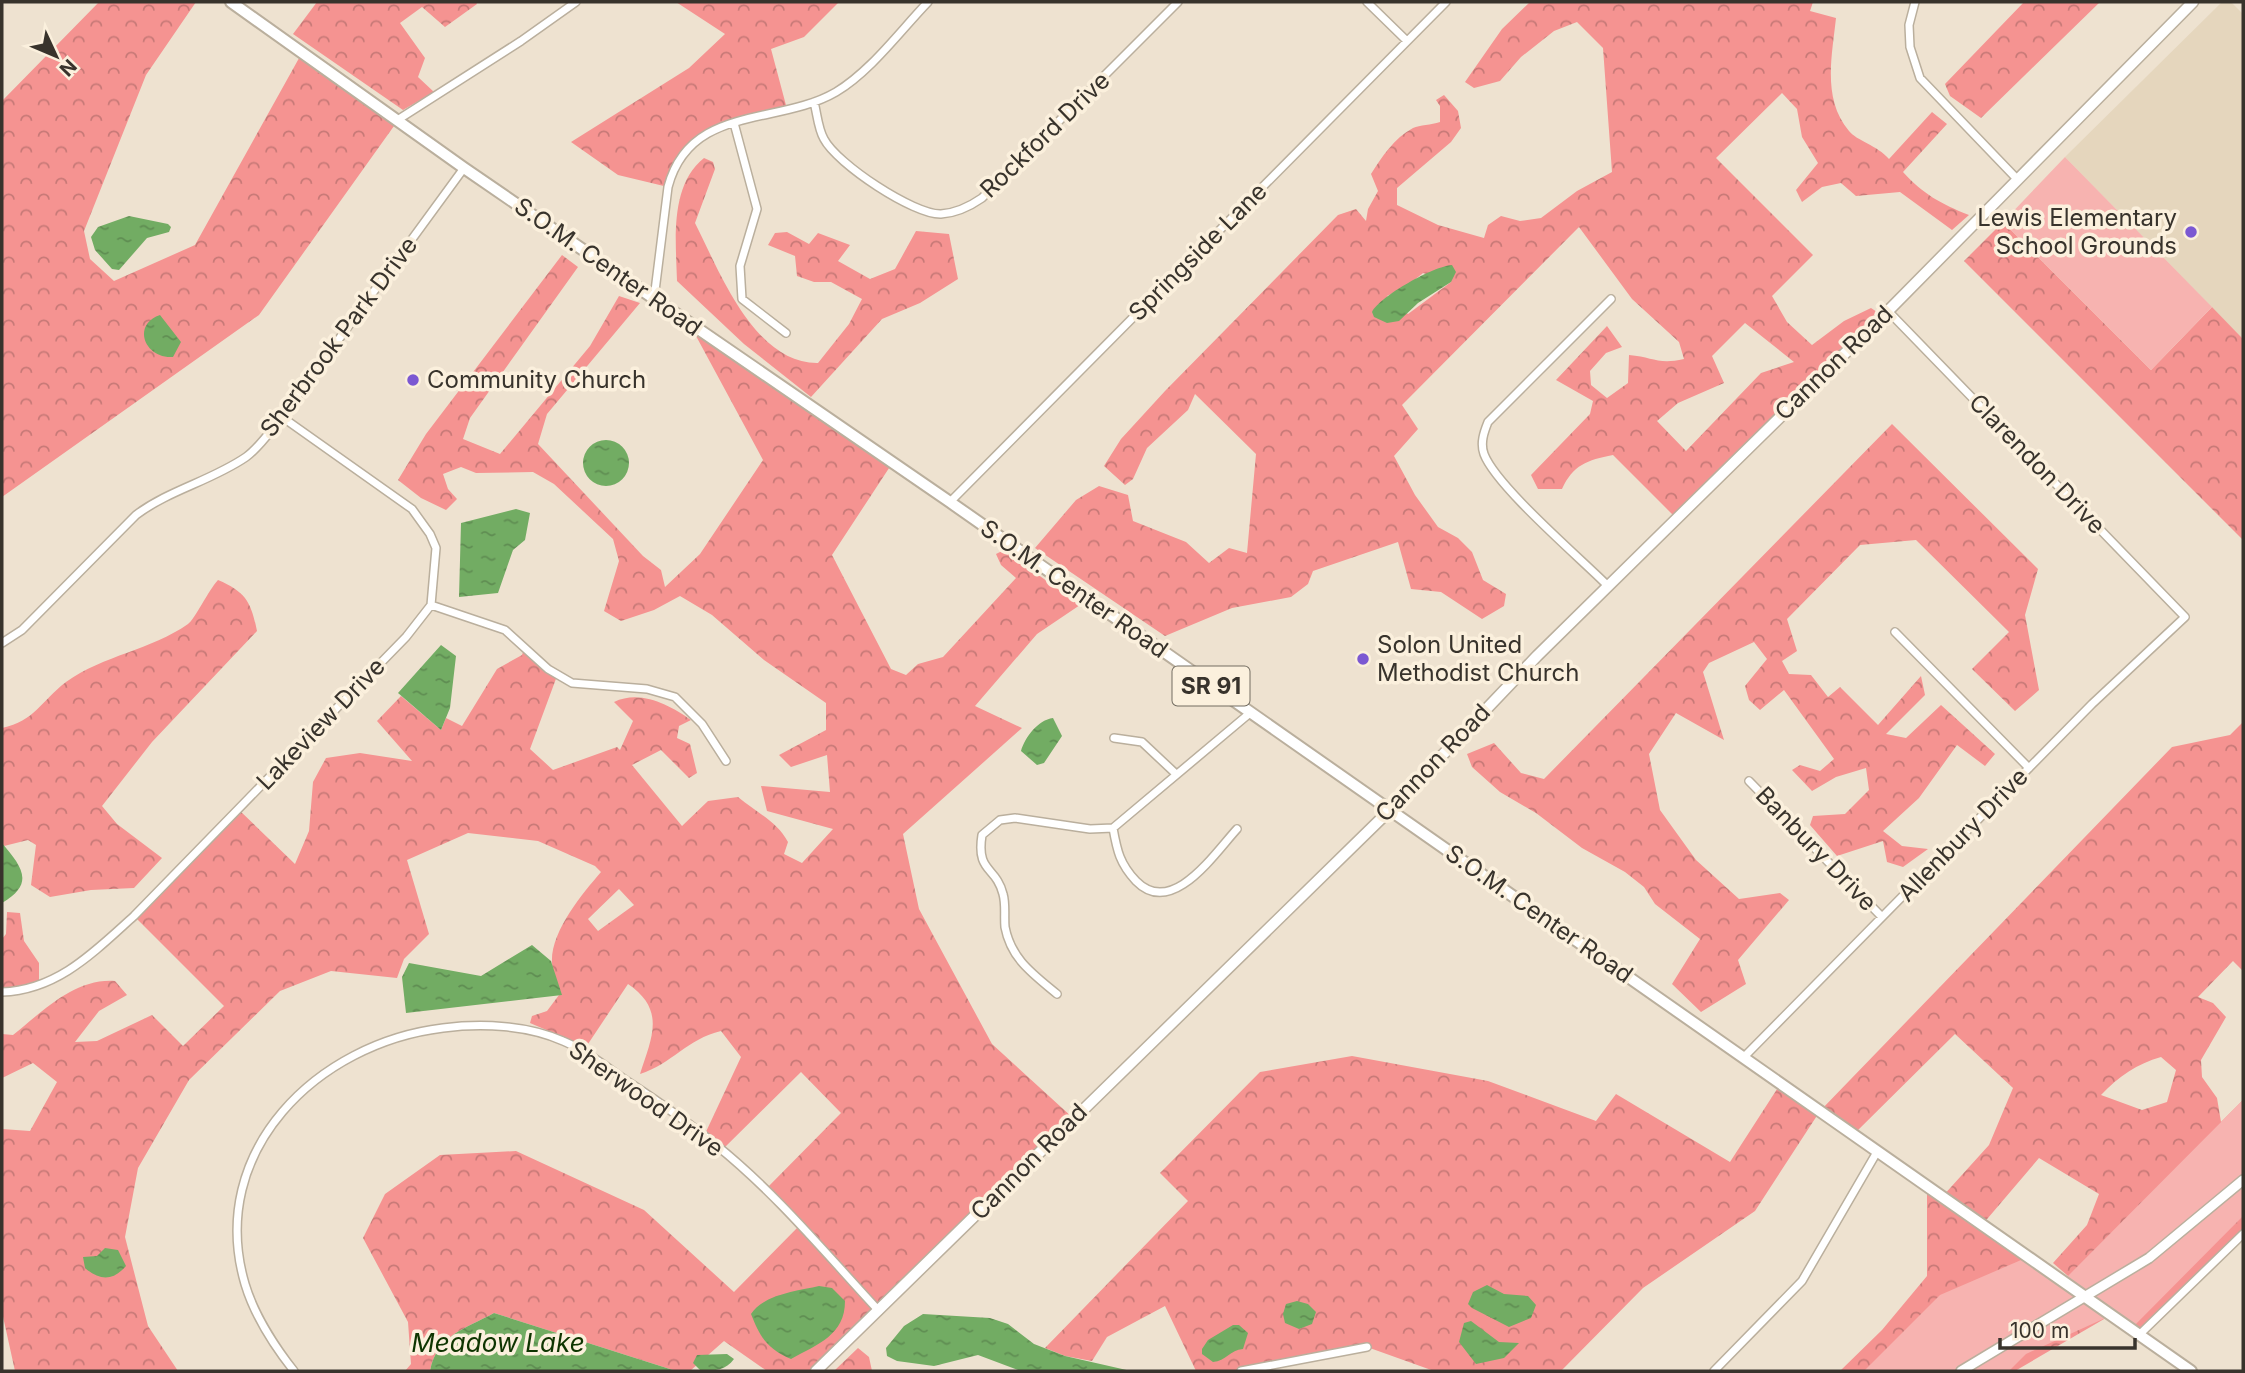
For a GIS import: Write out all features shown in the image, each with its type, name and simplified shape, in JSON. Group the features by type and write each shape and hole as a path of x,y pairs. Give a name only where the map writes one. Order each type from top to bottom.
{"main road":[{"name":"S.O.M. Center Road","path":"231,2 399,119 464,168 1391,809 2191,1371"},
{"name":"Cannon Road","path":"816,1371 1391,809 1608,585 1888,311 2193,2"}],"street":[{"path":"399,119 521,41 576,2"},
{"path":"654,299 671,174 698,139 707,132 734,122 814,102 853,79 928,2"},
{"name":"Rockford Drive","path":"814,102 823,138 837,157 857,174 939,214 967,209 982,198 1178,2"},
{"path":"1367,2 1407,41"},
{"name":"Springside Lane","path":"950,502 1446,2"},
{"path":"1915,2 1909,25 1910,47 1920,78 2017,179"},
{"path":"734,122 757,209 740,266 742,299 786,333"},
{"name":"Sherbrook Park Drive","path":"2,643 22,630 136,515 157,499 229,467 249,455 282,417 464,168"},
{"path":"1608,585 1496,476 1483,452 1483,436 1488,422 1611,299"},
{"name":"Clarendon Drive","path":"1888,311 2185,617"},
{"path":"282,417 412,509 436,548 430,605 505,630 548,669 572,683 646,689 675,697 702,724 726,761"},
{"name":"Lakeview Drive","path":"2,992 18,992 66,974 100,947 134,916 406,637 430,605"},
{"name":"Allenbury Drive","path":"1744,1057 2029,768 2185,617"},
{"path":"1895,632 2029,768"},
{"path":"1057,994 1018,960 1010,946 1004,895 999,884 982,863 982,835 1000,820 1015,818 1090,830 1113,828 1175,773 1250,713"},
{"path":"1114,738 1142,741 1175,773"},
{"name":"Banbury Drive","path":"1749,781 1882,917"},
{"path":"1113,828 1118,858 1145,890 1158,894 1173,892 1185,883 1237,829"},
{"name":"Sherwood Drive","path":"294,1371 278,1351 245,1286 239,1254 237,1223 241,1192 261,1141 284,1109 320,1076 349,1057 379,1042 418,1031 461,1026 498,1026 563,1041 656,1100 718,1146 879,1311"},
{"path":"1714,1371 1802,1282 1877,1152"},
{"path":"1961,1371 2086,1298 2174,1241 2243,1180"},
{"path":"2138,1335 2243,1234"},
{"path":"1241,1371 1367,1347"}],"shaded area":[{"name":"Lewis Elementary School Grounds","path":"2222,2 2231,2 2243,14 2243,339 2065,157"},
{"path":"2065,157 2212,307 2151,370 2003,222"},
{"path":"2243,1100 2243,1216 2131,1329 2112,1315 2026,1354 2009,1371 1864,1371 1940,1295 2028,1257 2063,1281"}],"green space":[{"path":"99,2 196,2 146,75 84,231 90,259 114,281 195,245 303,51 399,119 259,315 2,497 2,101"},
{"path":"317,2 477,4 445,27 422,7 400,23 425,58 418,77 434,92 403,110 293,34"},
{"path":"676,2 839,2 804,37 771,49 787,109 734,123 690,146 668,187 618,175 571,142 689,68 725,34"},
{"path":"1530,2 1813,2 1810,11 1836,18 1831,62 1832,91 1835,105 1849,131 1889,159 1932,112 1947,124 1903,172 1933,198 1969,215 1952,230 1900,192 1856,196 1841,183 1822,187 1802,202 1796,190 1818,163 1802,137 1797,109 1782,93 1716,158 1813,255 1772,296 1787,322 1812,345 1844,321 1871,308 1877,312 1676,518 1613,455 1596,459 1576,469 1562,489 1538,489 1531,475 1590,414 1593,401 1556,380 1607,326 1622,347 1606,353 1590,371 1591,385 1607,398 1628,383 1629,355 1662,361 1684,359 1679,342 1632,299 1579,227 1402,405 1418,429 1394,456 1415,495 1438,527 1458,538 1472,552 1483,580 1506,594 1504,606 1482,619 1441,592 1411,589 1398,542 1313,571 1308,584 1291,597 1232,608 1165,636 1035,548 1076,500 1099,486 1128,495 1133,521 1186,542 1209,563 1229,548 1247,553 1256,454 1195,394 1188,410 1147,448 1133,479 1125,485 1104,466 1121,439 1165,391 1338,215 1356,209 1366,221 1368,209 1378,191 1371,174 1389,148 1406,132 1440,122 1440,106 1436,100 1444,95 1458,111 1461,128 1451,142 1397,188 1397,205 1438,225 1484,238 1488,225 1501,216 1520,221 1541,218 1577,191 1612,172 1603,48 1577,22 1554,31 1521,57 1500,81 1474,88 1465,82 1502,29","holes":["1423,273 1451,282 1408,314 1387,296 1406,287","1745,323 1794,362 1761,373 1686,451 1657,421 1678,403 1724,383 1712,356"]},
{"path":"2024,2 2100,2 1981,118 1950,96 1945,84"},
{"path":"704,158 713,162 715,169 695,223 741,311 757,332 775,348 795,359 818,363 849,324 862,299 831,282 814,282 797,276 795,256 768,245 775,233 787,232 809,244 818,233 850,245 838,261 870,279 895,269 916,231 949,234 958,279 920,303 882,319 811,397 744,344 677,281 676,232 680,199 693,170"},
{"path":"2003,222 2151,370 2212,307 2243,339 2243,540 1964,261"},
{"path":"562,255 578,267 470,418 463,439 500,454 590,346 619,296 640,303 547,414 538,444 643,556 661,570 665,587 700,554 763,460 689,323 893,462 832,555 891,669 906,675 918,664 943,657 1016,578 1001,565 996,554 1004,550 1080,605 1037,634 975,706 1022,728 903,834 919,909 992,1044 1073,1118 816,1371 767,1371 724,1341 690,1371 676,1371 494,1313 446,1341 439,1349 430,1371 405,1371 411,1364 408,1322 363,1238 385,1194 440,1155 516,1151 644,1210 734,1292 799,1226 764,1191 841,1113 801,1072 722,1150 704,1136 741,1057 721,1031 698,1040 651,1070 640,1074 649,1048 652,1014 640,994 628,984 586,1047 530,1023 532,1016 547,1011 559,995 552,963 556,939 569,914 601,872 595,866 538,841 468,833 407,860 429,934 404,959 397,978 331,971 280,991 189,1080 138,1168 125,1237 148,1326 178,1371 15,1371 2,1312 2,1129 30,1131 57,1082 33,1063 2,1078 2,1034 13,1035 73,990 100,981 115,981 127,995 99,1011 75,1042 97,1041 152,1015 183,1046 224,1006 134,916 238,809 295,864 309,831 313,782 326,758 360,753 412,761 377,721 401,696 441,730 446,718 462,726 497,669 522,655 525,647 557,676 530,749 553,770 617,747 620,750 633,721 614,702 634,697 654,700 691,720 679,726 677,738 690,744 697,773 689,778 661,750 632,765 682,826 708,801 738,797 778,828 788,842 784,854 802,863 833,829 767,811 761,786 830,792 827,755 791,767 779,755 826,730 826,703 764,660 712,615 680,596 654,610 621,621 604,611 619,561 613,539 554,484 533,472 476,473 461,467 443,474 448,489 457,499 446,510 421,498 398,480 426,434","holes":["619,889 634,905 598,931 588,919"]},
{"path":"1892,424 2038,569 2025,615 2039,690 2015,711 1972,669 2009,632 1916,540 1860,545 1787,619 1797,651 1782,661 1789,674 1811,675 1828,697 1840,687 1878,725 1921,676 1925,695 1886,734 1906,738 1941,705 1995,754 1985,766 1957,745 1919,798 1883,831 1902,846 1928,849 1903,867 1887,862 1883,841 1837,856 1810,825 1813,816 1845,814 1869,790 1866,768 1836,777 1812,791 1792,770 1800,765 1820,771 1834,759 1784,690 1760,710 1749,700 1745,686 1767,659 1754,642 1709,663 1703,672 1724,740 1676,713 1649,754 1660,810 1696,860 1739,899 1780,893 1789,900 1738,960 1746,984 1701,1012 1672,984 1700,939 1655,904 1644,887 1625,872 1582,848 1536,813 1500,792 1472,767 1467,754 1494,743 1521,773 1544,779"},
{"path":"218,580 246,599 257,631 152,742 102,806 117,824 162,858 134,888 91,890 50,897 31,885 36,845 28,840 4,846 2,843 2,728 22,721 57,689 81,673 159,640 188,624"},
{"path":"2243,722 2243,971 2233,961 2198,997 2213,1003 2226,1017 2201,1060 2202,1077 2217,1098 2221,1122 2243,1100 2243,1234 2139,1335 2111,1315 2015,1371 1840,1371 1882,1330 1927,1276 1927,1186 1942,1197 1989,1145 2013,1088 1955,1034 1853,1135 1820,1111 2172,747 2230,735","holes":["2161,1057 2176,1070 2167,1102 2142,1110 2101,1095 2129,1072","2039,1158 2099,1194 2087,1225 2053,1263 2068,1276 2063,1282 1982,1225"]},
{"path":"7,912 20,913 24,941 39,963 39,983 2,989 2,939 6,934"},
{"path":"1352,1056 1488,1081 1596,1121 1616,1094 1730,1162 1781,1083 1820,1111 1755,1211 1643,1288 1561,1371 1434,1371 1367,1347 1241,1371 1196,1371 1165,1306 1107,1337 1092,1361 1065,1356 1045,1348 1188,1201 1160,1173 1260,1072"},
{"path":"858,1348 869,1357 872,1371 834,1371"}],"water":[{"path":"129,216 168,224 171,227 169,232 147,238 119,270 112,269 95,250 91,237 98,227"},
{"path":"1452,265 1456,272 1451,282 1418,303 1399,321 1387,323 1374,317 1372,312 1377,305 1396,290 1433,271"},
{"path":"160,315 181,342 173,357 155,353 145,340 146,326"},
{"path":"606,440 622,447 629,463 622,479 606,486 590,479 583,463 590,447"},
{"path":"516,509 530,513 525,540 513,550 498,593 459,597 461,523"},
{"path":"441,645 456,656 450,708 441,730 398,693"},
{"path":"1053,718 1062,736 1044,763 1037,765 1021,751 1033,730 1047,719"},
{"path":"2,843 19,866 22,881 13,896 2,903"},
{"path":"532,945 551,961 562,995 406,1013 402,977 409,963 481,976"},
{"path":"105,1248 118,1250 126,1266 106,1278 85,1268 83,1257 97,1256"},
{"path":"1487,1285 1504,1294 1528,1296 1536,1305 1531,1318 1509,1327 1472,1308 1468,1304 1473,1292"},
{"path":"819,1286 832,1288 845,1301 844,1313 828,1337 791,1359 765,1341 751,1314 757,1307 773,1298"},
{"path":"1297,1301 1308,1304 1316,1312 1312,1324 1299,1329 1285,1323 1283,1314 1286,1304"},
{"name":"Meadow Lake","path":"494,1313 676,1371 430,1371 439,1349 446,1341"},
{"path":"923,1314 990,1318 1008,1324 1034,1344 1065,1356 1131,1371 1021,1371 978,1355 934,1366 897,1361 887,1356 886,1348 904,1326"},
{"path":"1471,1321 1499,1342 1519,1343 1504,1358 1476,1364 1459,1342 1464,1323"},
{"path":"1233,1325 1239,1325 1248,1333 1243,1349 1213,1362 1202,1354 1208,1340"},
{"path":"727,1354 734,1359 720,1369 701,1371 693,1363 697,1355"}],"place":[{"name":"Lewis Elementary School Grounds","path":"2191,232"},
{"name":"Community Church","path":"413,380"},
{"name":"Solon United Methodist Church","path":"1363,659"}]}
